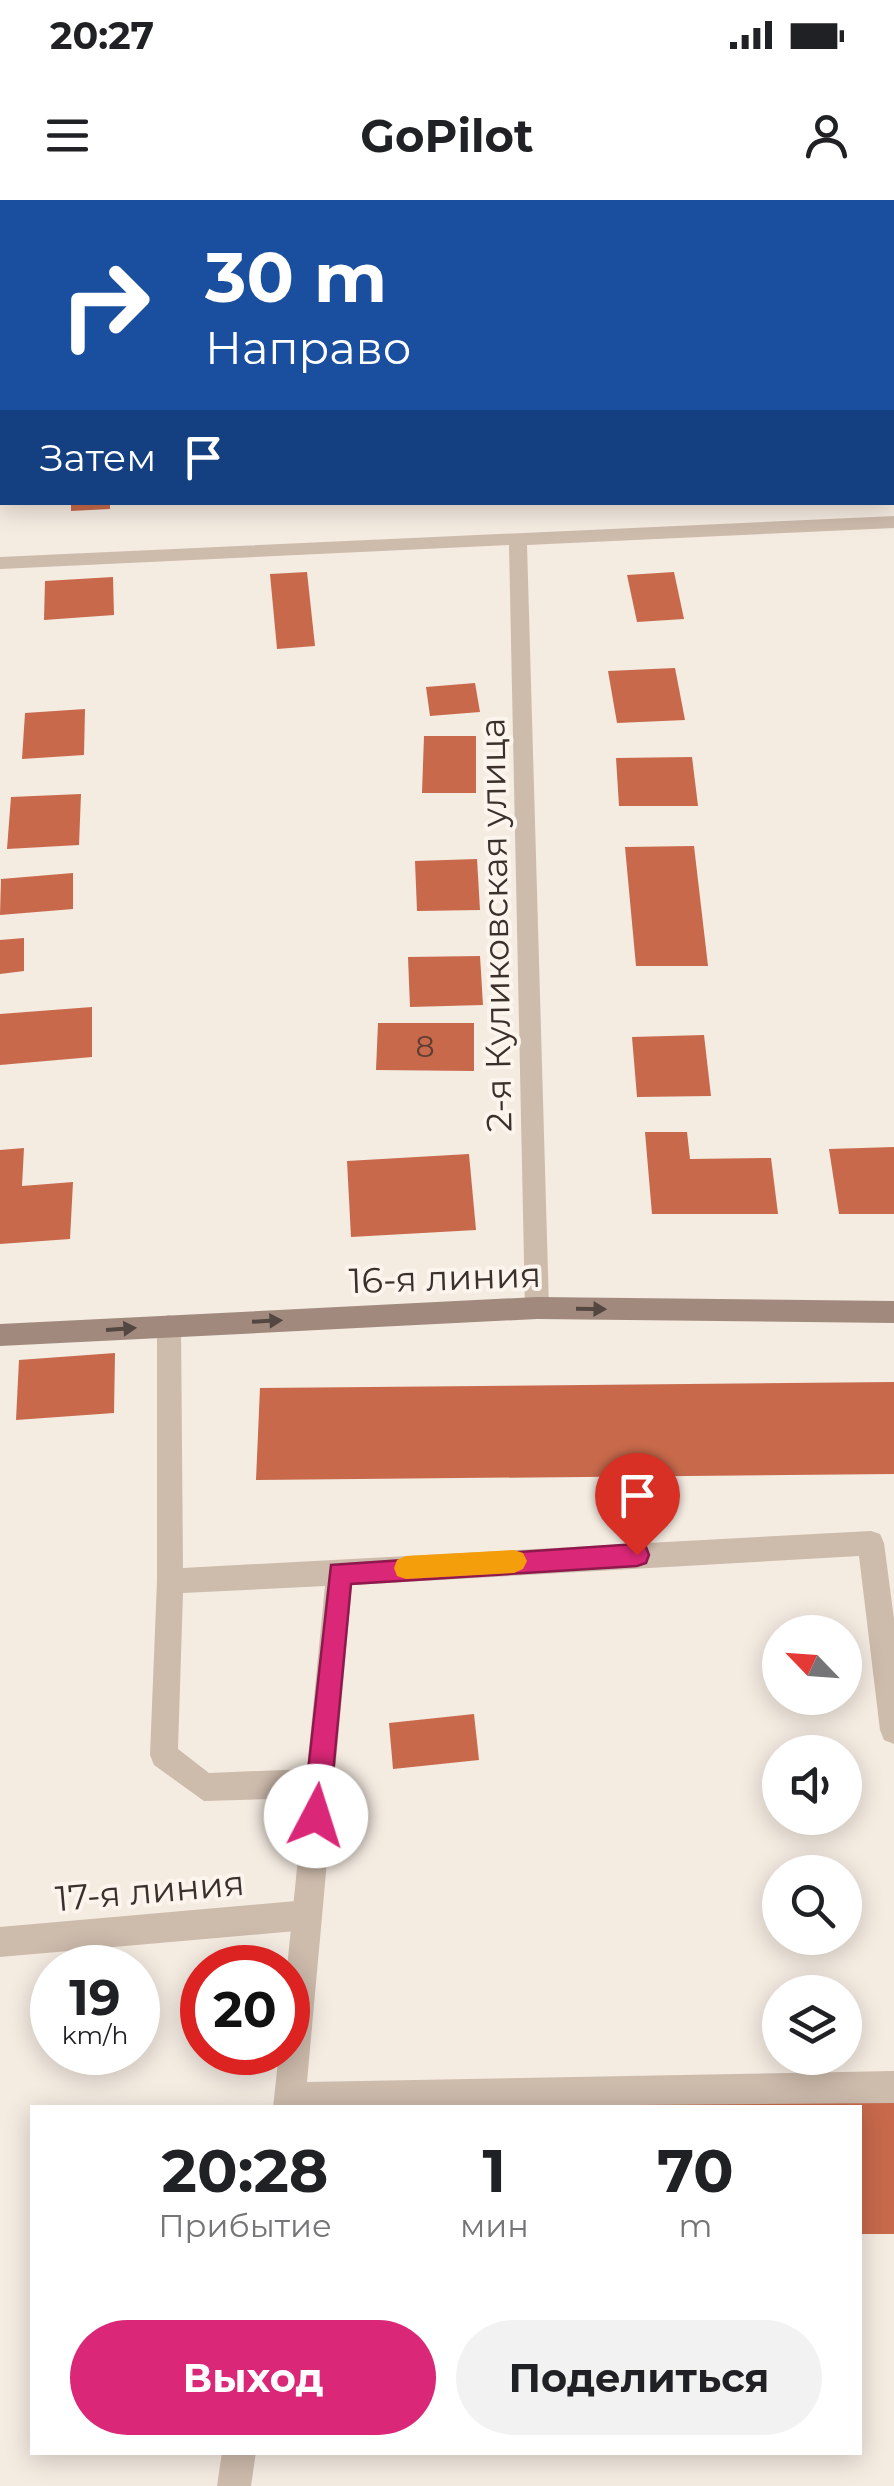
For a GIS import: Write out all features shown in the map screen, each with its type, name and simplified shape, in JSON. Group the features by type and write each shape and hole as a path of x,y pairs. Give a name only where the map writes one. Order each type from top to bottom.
{"street":[{"path":"0,563 894,522"},
{"name":"2-я Куликовская улица","path":"518,540 537,1308"},
{"name":"16-я линия","path":"0,1336 537,1308 894,1312"},
{"path":"169,1326 170,1581 164,1755 204,1788 319,1783"},
{"path":"170,1581 871,1543 894,1730"},
{"path":"340,1573 290,2103 894,2086"},
{"name":"17-я линия","path":"0,1942 307,1915"},
{"path":"234,2486 239,2455"}],"building":[{"path":"71,505 110,505 110,509 71,511"},
{"path":"307,572 315,646 277,649 270,574"},
{"path":"674,572 684,619 637,622 627,575"},
{"path":"113,577 114,615 44,620 45,581"},
{"path":"675,668 685,720 617,723 608,671"},
{"path":"475,683 480,712 430,716 426,687"},
{"path":"85,709 84,755 22,759 25,713"},
{"path":"424,736 476,736 476,793 422,793"},
{"path":"692,757 698,806 619,806 616,758"},
{"path":"81,794 79,845 7,849 11,797"},
{"path":"694,846 708,966 636,966 625,847"},
{"path":"477,859 480,910 417,911 415,861"},
{"path":"73,873 73,909 0,915 1,879"},
{"path":"24,938 24,971 0,974 0,940"},
{"path":"480,956 483,1005 410,1007 408,957"},
{"path":"92,1007 92,1057 0,1065 0,1014"},
{"path":"378,1023 474,1023 474,1071 376,1070"},
{"path":"704,1035 711,1096 637,1097 632,1037"},
{"path":"645,1132 687,1132 690,1159 771,1158 778,1214 652,1214"},
{"path":"894,1147 894,1214 839,1214 829,1149"},
{"path":"24,1148 22,1186 73,1182 70,1239 0,1244 0,1150"},
{"path":"469,1154 476,1230 351,1237 347,1161"},
{"path":"115,1353 114,1413 16,1420 19,1360"},
{"path":"894,1382 894,1474 256,1480 260,1388"},
{"path":"474,1714 479,1760 393,1769 389,1723"},
{"path":"894,2099 894,2234 862,2234 862,2105 488,2104"}],"slow traffic":[{"path":"406,1568 514,1561"}],"route":[{"path":"316,1816 340,1573 637,1555"}]}
